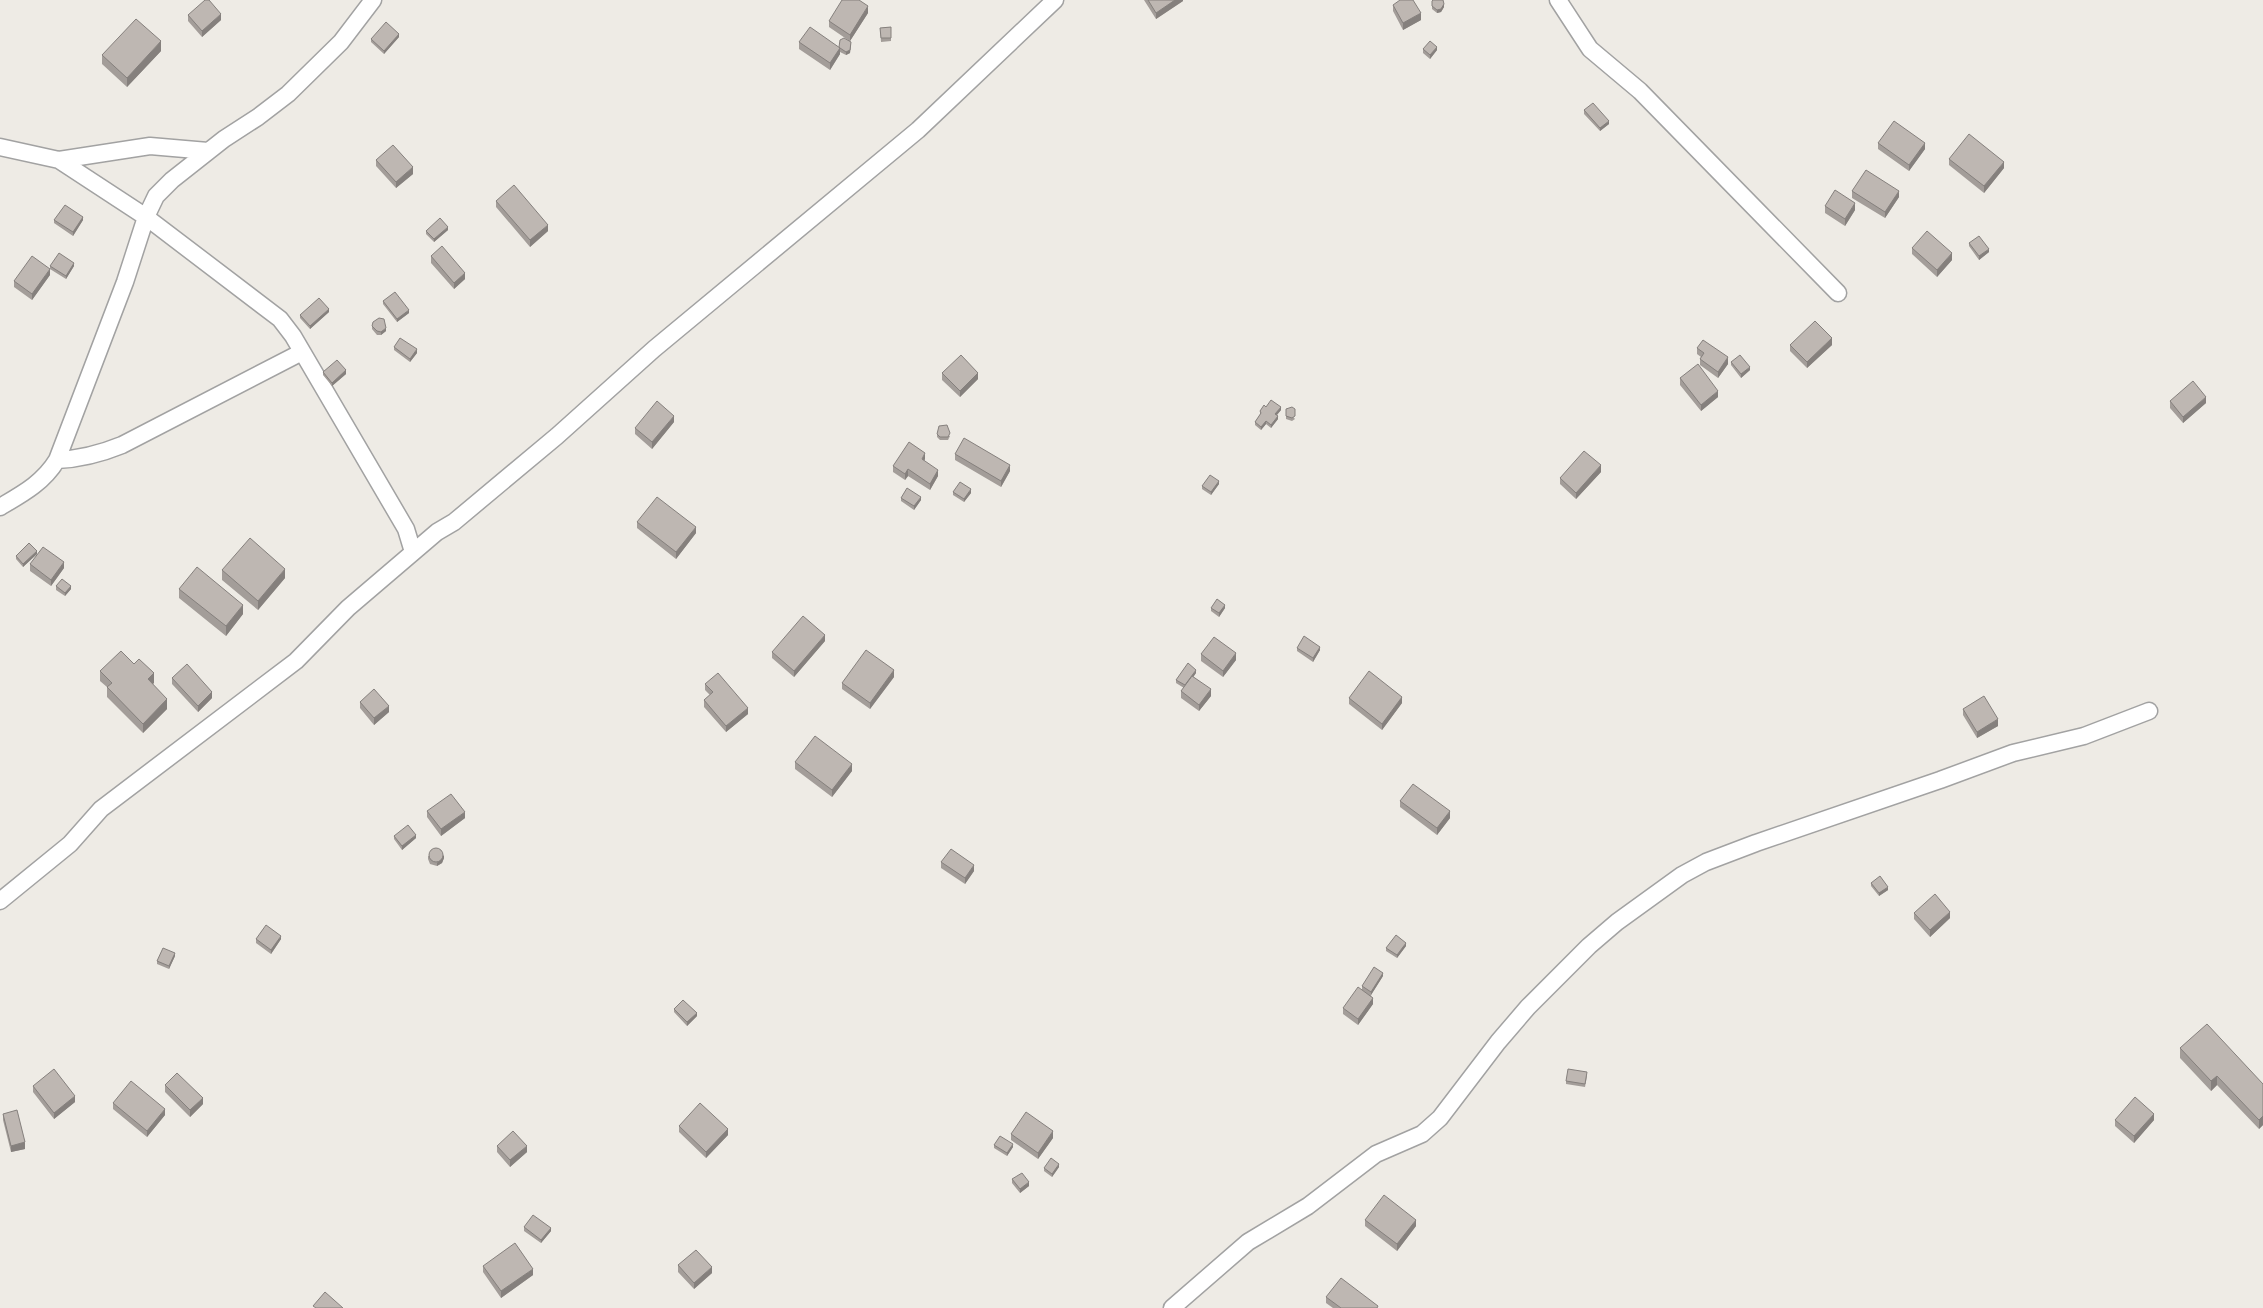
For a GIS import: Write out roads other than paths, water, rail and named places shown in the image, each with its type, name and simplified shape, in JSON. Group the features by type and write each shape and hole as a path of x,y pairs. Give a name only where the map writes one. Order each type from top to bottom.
{"street":[{"path":"0,507 35,486 51,470 57,460 124,282 146,216 156,196 172,180 208,151 258,117 293,89 341,42 373,0"},
{"path":"0,901 70,844 101,809 296,661 348,608 413,552 437,532 454,522 662,343 918,130 1055,0"},
{"path":"1558,0 1590,49 1640,91 1838,293"},
{"path":"59,160 150,146 208,151"},
{"path":"0,147 59,160 146,216 280,319 293,336 406,529 413,552"},
{"path":"57,460 82,458 122,445 302,352"},
{"path":"1172,1308 1248,1242 1308,1206 1376,1154 1422,1134 1440,1118 1498,1042 1528,1007 1589,946 1617,922 1682,875 1706,862 1756,843 2013,753 2084,736 2149,711"}]}
